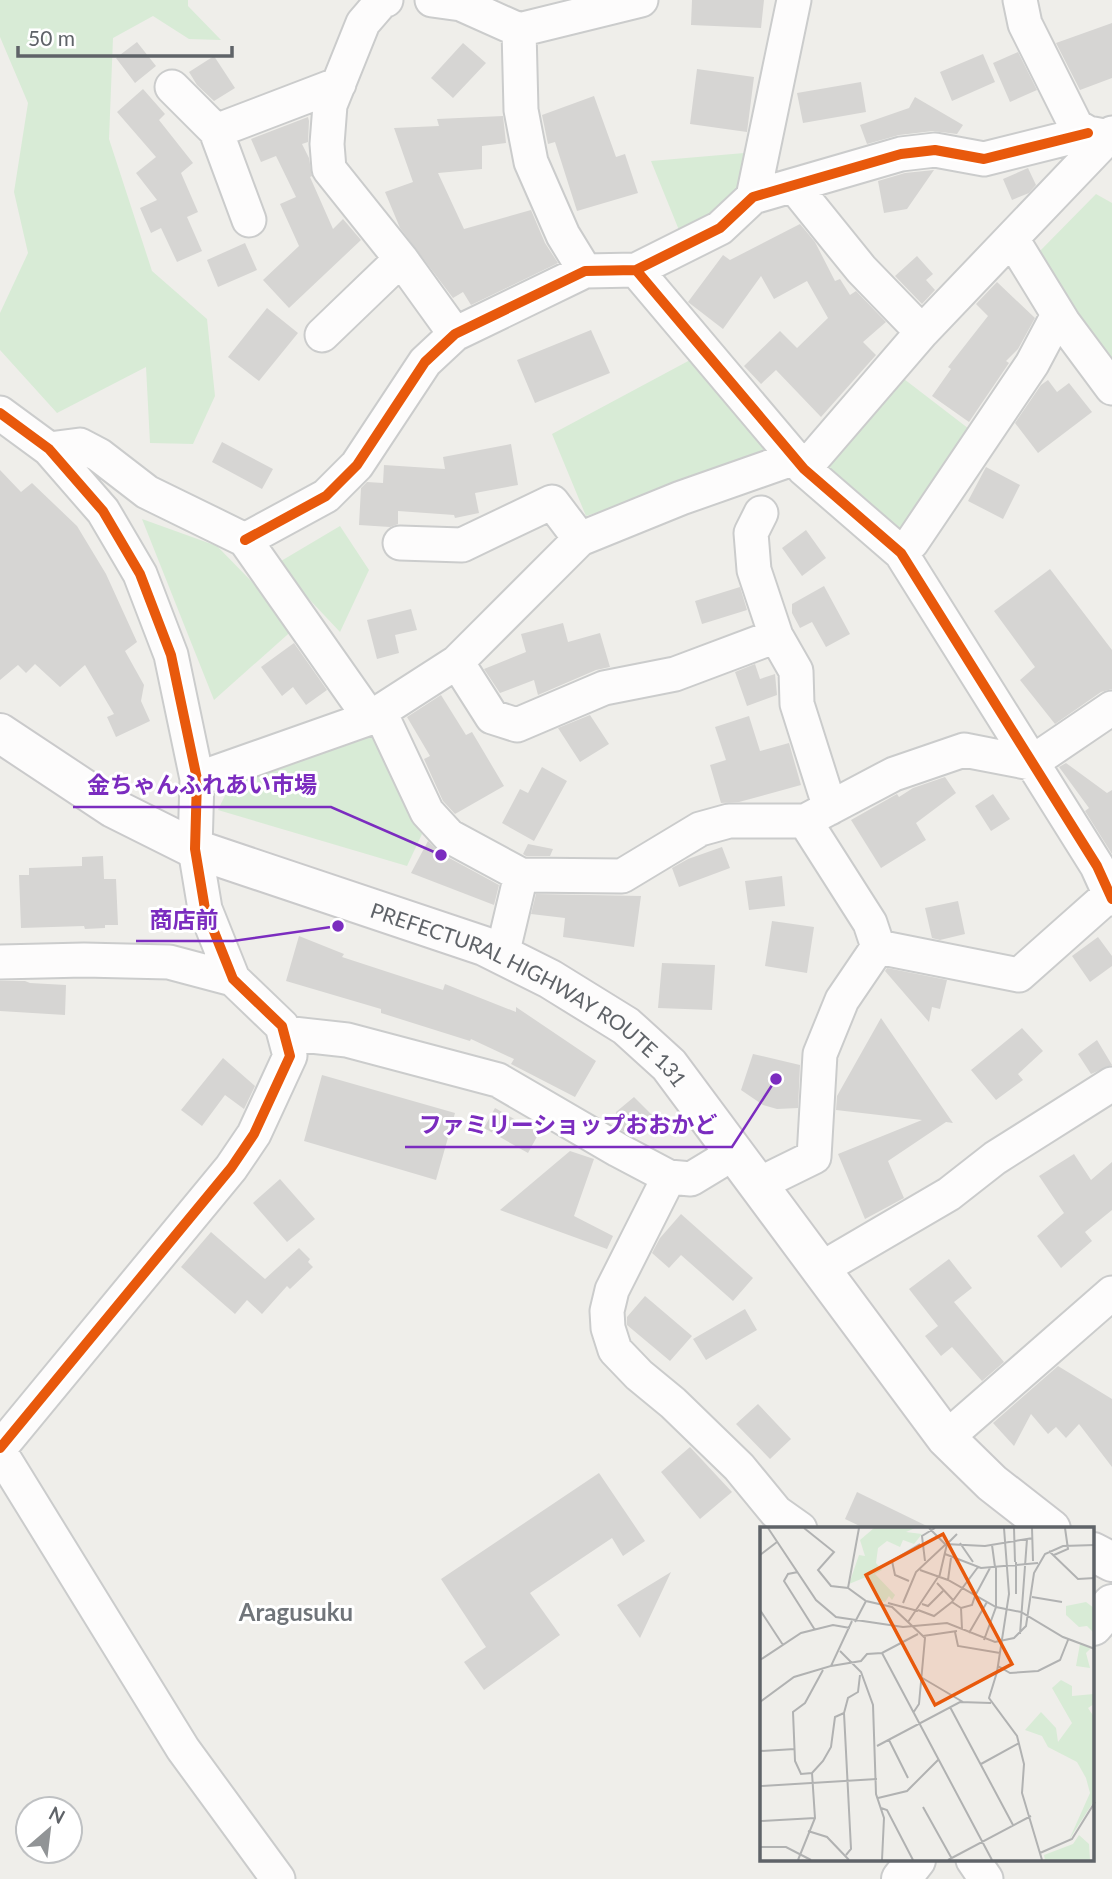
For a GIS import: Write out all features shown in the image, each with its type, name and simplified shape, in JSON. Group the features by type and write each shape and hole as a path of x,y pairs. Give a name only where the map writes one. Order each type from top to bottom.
{"main road":[{"name":"PREFECTURAL HIGHWAY ROUTE 131","path":"0,733 113,808 195,849 484,946 550,979 626,1026 669,1065 946,1438 992,1483 1048,1527"},
{"path":"1094,1553 1112,1562"},
{"path":"1094,1625 1112,1604"},
{"path":"901,1879 914,1862"}],"street":[{"path":"383,0 363,23 330,105 327,144 329,169 401,259 455,334"},
{"path":"452,1 519,30 641,0"},
{"path":"752,197 794,0"},
{"path":"1020,0 1025,24 1076,127 1105,135"},
{"path":"519,30 521,110 531,162 564,235 585,271"},
{"path":"216,131 339,84"},
{"path":"172,88 216,131 249,219"},
{"path":"245,540 326,496 358,466 425,362 455,334 585,271 636,271 720,228 752,197 901,154 935,150 984,159 1105,135"},
{"path":"197,779 375,715 457,662 580,539 681,498 799,463 1012,239 1105,135"},
{"path":"794,186 861,269 922,332"},
{"path":"1012,239 1058,315 1112,388"},
{"path":"322,335 401,259"},
{"path":"636,271 799,463 901,553 1097,866 1110,893 1019,975 878,947"},
{"path":"901,553 912,542 1032,364 1058,315"},
{"path":"0,413 49,449 103,511 140,575 171,655 197,779 195,849 205,909 233,979 282,1026 290,1056 254,1134 231,1168 0,1450 183,1749 278,1879"},
{"path":"49,449 80,445 99,455 147,492 245,540 375,715 427,812 449,836 521,875 622,876 700,829 729,821 817,814 894,774 964,750 1031,763 1112,708"},
{"path":"400,543 462,545 552,502 580,539"},
{"path":"761,513 751,533 754,570 776,636 796,671 797,704 817,814 870,923 878,947"},
{"path":"457,662 492,717 517,725 604,688 675,674 776,636"},
{"path":"502,955 521,875"},
{"path":"757,1185 814,1157 820,1054 842,1000 878,947"},
{"path":"0,962 169,962 233,979"},
{"path":"284,1033 348,1040 498,1080 669,1177 691,1179 734,1153"},
{"path":"819,1270 949,1194 995,1158 1112,1084"},
{"path":"669,1177 612,1290 607,1311 608,1328 615,1350 740,1467 776,1512 797,1527"},
{"path":"946,1438 1112,1293"},
{"path":"974,1862 986,1879"}],"green space":[{"path":"0,0 188,0 188,6 221,40 189,39 153,16 113,38 109,139 152,271 207,319 215,396 193,444 150,443 146,367 57,413 0,350 0,313 28,253 14,192 28,103 0,37"},
{"path":"756,152 747,193 683,240 651,161"},
{"path":"1096,194 1112,203 1112,366 1037,254"},
{"path":"692,359 779,454 586,516 552,434"},
{"path":"904,379 973,432 903,535 823,465"},
{"path":"142,519 217,546 296,627 214,700"},
{"path":"340,526 369,570 340,632 276,564"},
{"path":"374,732 422,834 407,866 218,810 231,783"}],"building":[{"path":"692,0 764,0 761,28 691,25"},
{"path":"1112,23 1112,78 1080,90 1056,43"},
{"path":"137,42 156,66 135,83 116,58"},
{"path":"463,43 486,63 453,98 431,78"},
{"path":"1018,52 1037,90 1010,102 993,63"},
{"path":"983,54 995,82 952,101 940,72"},
{"path":"214,56 235,88 214,101 197,85 189,72"},
{"path":"697,69 754,77 747,132 690,124"},
{"path":"861,82 866,112 803,123 797,93"},
{"path":"143,89 165,114 159,120 193,163 181,173 198,212 187,217 202,251 177,262 161,228 151,233 140,208 157,200 136,173 156,157 117,112"},
{"path":"594,96 616,157 625,154 638,193 577,211 555,142 548,144 542,115"},
{"path":"915,97 963,125 957,134 933,131 899,135 867,144 860,125 909,108"},
{"path":"503,116 506,143 482,146 482,169 438,173 464,229 531,210 545,243 558,263 471,305 463,292 453,298 400,228 385,192 413,182 394,128 439,126 437,119"},
{"path":"308,117 308,142 302,144 309,158 310,177 333,229 343,219 361,240 289,308 263,280 299,246 280,204 296,197 276,156 261,162 251,139"},
{"path":"1028,168 1036,185 1029,193 1012,200 1003,179"},
{"path":"934,170 907,209 884,213 878,181 905,173"},
{"path":"800,224 815,242 835,281 840,279 850,295 856,291 886,322 863,342 876,355 821,417 776,370 761,384 744,366 780,331 797,348 828,318 807,281 774,299 761,276 723,329 688,302 723,255 730,260"},
{"path":"245,243 257,270 218,287 207,260"},
{"path":"917,256 933,274 926,280 935,290 922,304 895,276"},
{"path":"997,282 1035,318 1018,349 1006,361 1009,363 969,422 932,396 951,369 948,367 988,316 976,304"},
{"path":"267,308 298,333 259,381 228,357"},
{"path":"591,330 610,373 535,403 517,360"},
{"path":"1048,380 1057,392 1069,383 1092,412 1038,453 1015,423 1041,385"},
{"path":"222,442 273,469 262,489 212,462"},
{"path":"511,444 518,485 475,493 479,513 455,518 454,515 398,511 398,524 390,527 359,525 361,488 367,482 383,483 384,465 445,469 443,457"},
{"path":"986,467 1020,485 1003,519 968,501"},
{"path":"0,470 21,492 32,483 77,526 106,574 137,642 125,651 144,685 141,701 150,721 116,737 107,717 114,714 85,665 60,687 35,664 26,673 18,665 0,680"},
{"path":"806,530 826,558 802,576 782,548"},
{"path":"1050,569 1112,650 1112,689 1101,692 1055,724 1020,680 1035,667 994,611"},
{"path":"824,586 850,634 826,647 812,622 800,628 792,613 792,604"},
{"path":"740,587 747,610 702,624 695,601"},
{"path":"411,609 417,630 395,635 399,653 377,659 367,620"},
{"path":"563,623 568,642 600,633 610,667 596,670 538,695 534,680 500,693 484,669 526,652 521,634"},
{"path":"294,643 327,690 306,705 293,687 282,696 261,667"},
{"path":"755,664 760,679 775,674 777,695 747,706 735,672"},
{"path":"441,695 466,735 472,732 504,786 455,814 443,801 424,759 430,756 407,717"},
{"path":"590,715 609,744 580,762 558,728"},
{"path":"749,716 760,751 789,743 801,785 739,802 721,803 710,765 726,760 715,727"},
{"path":"1066,763 1107,793 1112,790 1112,854 1085,811 1089,808 1059,767"},
{"path":"542,767 567,781 534,841 502,823 520,789 528,793"},
{"path":"945,777 956,793 916,823 926,840 881,868 851,820 897,794 899,797 913,788"},
{"path":"993,794 1010,819 991,831 975,806"},
{"path":"428,841 440,853 499,885 494,905 411,873"},
{"path":"528,844 553,849 550,856 526,856 523,854"},
{"path":"722,847 730,868 679,887 672,868 688,859"},
{"path":"103,856 104,879 116,879 118,925 85,929 84,926 21,928 19,875 29,875 29,868 82,866 82,857"},
{"path":"782,876 785,906 749,910 745,881"},
{"path":"536,894 641,896 634,947 563,937 565,918 531,914"},
{"path":"958,901 965,934 940,940 932,938 925,908"},
{"path":"772,921 814,927 807,973 765,966"},
{"path":"299,936 344,954 342,957 443,990 445,984 516,1012 516,1007 596,1061 575,1097 511,1064 514,1059 471,1039 470,1041 381,1013 381,1009 286,981"},
{"path":"1098,937 1112,956 1112,966 1090,982 1072,956"},
{"path":"662,963 715,965 712,1010 658,1008"},
{"path":"887,968 947,980 940,1009 932,1007 929,1022 885,971"},
{"path":"0,981 66,985 65,1015 0,1011"},
{"path":"881,1018 953,1123 946,1122 888,1161 904,1198 865,1219 838,1154 922,1120 836,1110 837,1096"},
{"path":"1022,1028 1043,1051 1018,1074 1023,1080 996,1100 971,1070"},
{"path":"1097,1040 1112,1065 1091,1074 1078,1054"},
{"path":"753,1054 800,1065 798,1108 777,1109 763,1105 741,1090"},
{"path":"223,1058 255,1086 244,1109 225,1095 202,1126 181,1110"},
{"path":"322,1075 455,1113 436,1180 304,1141"},
{"path":"634,1097 653,1116 629,1134 619,1129 616,1112"},
{"path":"495,1108 539,1133 528,1153 484,1128"},
{"path":"570,1151 594,1159 574,1216 613,1236 607,1249 500,1210"},
{"path":"1074,1154 1091,1180 1112,1162 1112,1210 1085,1232 1092,1241 1061,1268 1037,1236 1064,1213 1039,1176"},
{"path":"280,1179 315,1219 287,1242 253,1203"},
{"path":"681,1214 753,1278 733,1301 681,1255 669,1268 652,1253 660,1238"},
{"path":"211,1232 265,1279 299,1248 310,1259 308,1262 313,1267 290,1289 287,1286 262,1314 247,1300 235,1314 181,1267"},
{"path":"949,1259 972,1288 954,1302 1004,1362 982,1381 952,1347 941,1356 925,1336 938,1326 909,1289"},
{"path":"645,1296 692,1336 670,1361 627,1325 627,1317"},
{"path":"745,1309 757,1330 706,1360 693,1339"},
{"path":"1058,1366 1112,1399 1112,1467 1079,1424 1066,1438 1056,1427 1048,1434 1031,1414 1014,1446 993,1423"},
{"path":"758,1404 791,1439 770,1459 736,1424"},
{"path":"690,1447 732,1492 700,1519 661,1472"},
{"path":"599,1473 645,1541 623,1556 612,1538 530,1593 560,1635 484,1690 464,1662 486,1647 441,1579"},
{"path":"857,1492 929,1527 862,1527 845,1519"},
{"path":"671,1572 640,1638 617,1605"}],"cycle path":[{"path":"245,540 326,496 357,465 425,362 455,334 585,271 636,270 720,228 753,197 901,154 935,150 984,159 1088,133"},
{"path":"636,270 804,469 901,553 1097,866 1112,899"},
{"path":"0,413 49,449 103,511 140,574 171,655 197,779 195,849 205,909 233,979 282,1026 290,1056 254,1134 231,1168 0,1448"}],"place":[{"name":"金ちゃんふれあい市場","path":"441,855"},
{"name":"商店前","path":"338,926"},
{"name":"ファミリーショップおおかど","path":"776,1079"}],"district":[{"name":"Aragusuku","path":"296,1611"}]}
